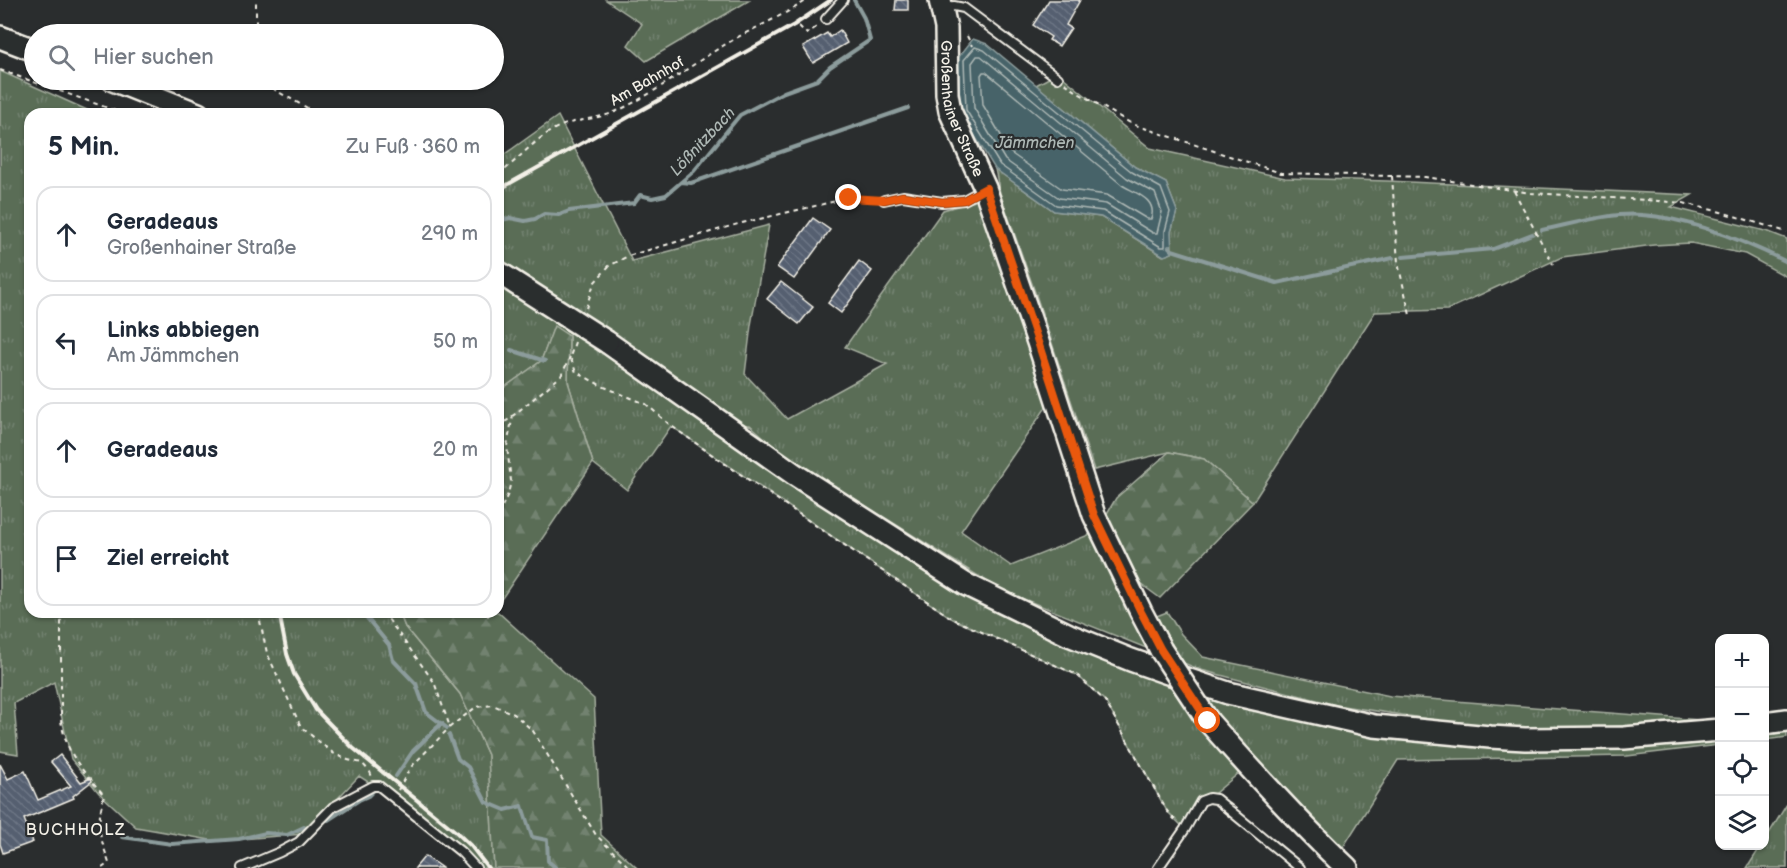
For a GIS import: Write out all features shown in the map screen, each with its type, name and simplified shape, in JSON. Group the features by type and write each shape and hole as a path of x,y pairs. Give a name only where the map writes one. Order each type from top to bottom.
{"main road":[{"name":"Großenhainer Straße","path":"941,4 946,28 947,94 950,111 986,188 1094,515 1161,650 1208,721 1347,868"},
{"path":"0,37 24,46"},
{"path":"138,90 183,108"},
{"path":"504,276 607,342 794,474 965,584 1069,635 1165,672 1228,693 1386,727 1490,738 1525,739 1624,738 1715,730"},
{"path":"1769,722 1787,720"}],"lane":[{"path":"826,19 843,0"},
{"path":"941,4 964,8 1058,78"},
{"path":"884,200 903,196 942,202 964,200 986,188"},
{"path":"242,868 299,842 333,807 373,786 379,786 393,797 461,852 476,868"},
{"path":"1158,868 1202,801 1209,798 1216,800 1300,868"}],"path":[{"path":"256,0 256,24"},
{"name":"Am Bahnhof","path":"504,169 535,141 553,129 568,123 597,119 615,112 657,90 726,44 807,0"},
{"path":"800,26 807,34 826,19"},
{"path":"967,36 972,46"},
{"path":"0,70 24,78"},
{"path":"1058,78 1080,94 1132,124 1281,173 1425,177 1514,191 1683,203 1787,232"},
{"path":"57,90 108,108"},
{"path":"275,90 307,108"},
{"path":"1392,176 1398,263 1410,315"},
{"path":"1514,191 1553,264"},
{"path":"584,315 594,283 609,266 628,256 738,224 849,198 884,200"},
{"path":"504,423 561,376 577,336"},
{"path":"570,357 576,372 602,386 646,404 699,446 953,619 1077,675 1105,701 1167,811 1185,830"},
{"path":"504,502 511,481 507,446 513,415"},
{"path":"61,618 63,733 70,753 104,795 99,814 99,834 110,863 102,868"},
{"path":"259,618 267,653 302,727 333,753 362,763 370,772 373,786"},
{"path":"387,618 434,682 450,727"},
{"path":"393,797 410,768 450,727 476,708 493,705 514,714 533,731 596,835 630,868"}],"green space":[{"path":"606,0 750,0 646,61 628,45 642,24"},
{"path":"0,71 24,82 24,90 42,90 83,108 24,108 24,618 401,618 405,627 460,694 488,755 494,868 474,868 396,800 359,776 304,834 216,841 136,827 99,793 71,759 54,682 14,703 18,754 0,751"},
{"path":"1058,73 1150,148 1285,178 1692,195 1671,207 1769,232 1787,239 1787,277 1745,254 1691,243 1654,245 1562,257 1447,310 1375,312 1253,502 1204,459 1169,452 1094,470 1000,193 995,169 1054,211 1101,217 1163,256 1172,253 1171,232 1177,211 1166,183 1135,167 1036,85"},
{"path":"558,116 632,261 769,225 751,325 745,374 787,419 887,364 845,347 943,210 979,200 1049,403 961,531 1011,566 1091,534 1136,624 1167,612 1181,634 1203,657 1390,696 1713,721 1581,728 1495,729 1336,705 1201,670 999,589 783,454 750,425 712,426 1061,638 1356,732 1715,736 1715,745 1627,756 1398,760 1342,849 1318,853 1239,773 1209,798 1201,801 1185,829 1167,811 1105,701 1077,675 953,619 671,426 627,490 593,463 568,382 569,337 554,327 541,361 504,388 504,155"},
{"path":"554,326 569,336 568,382 593,463 504,595 504,388 541,361"},
{"path":"1169,452 1204,459 1253,502 1160,598 1141,584 1106,515 1116,498"},
{"path":"504,617 594,699 601,835 637,868 494,868 488,755 460,694 405,627 401,618"},
{"path":"1787,726 1787,737 1769,739 1769,729"},
{"path":"1787,804 1787,868 1747,868 1758,850 1769,850 1769,833"}],"water":[{"name":"Jämmchen","path":"973,39 987,44 1135,167 1166,183 1177,211 1171,232 1172,253 1164,256 1101,217 1054,211 995,169 960,112 958,58"}],"building":[{"path":"896,0 908,0 908,10 895,10"},
{"path":"1049,0 1080,0 1066,25 1071,28 1059,46 1049,40 1051,37 1033,25"},
{"path":"840,30 847,43 813,63 803,47 827,33 830,37"},
{"path":"813,218 830,230 794,279 777,267"},
{"path":"859,261 872,271 841,313 828,303"},
{"path":"781,282 813,307 799,324 767,299"},
{"path":"60,755 81,782 91,778 92,781 73,796 74,798 24,819 33,842 3,853 0,844 0,764 8,779 25,771 38,800 71,786 51,762"},
{"path":"425,856 442,868 415,868"}],"waterway":[{"name":"Lößnitzbach","path":"504,220 510,218 525,221 544,214 559,215 569,211 634,203 640,195 652,198 666,195 694,171 740,115 784,92 817,80 830,67 870,40 864,18 854,0"},
{"path":"681,182 691,183 908,108"},
{"path":"1542,230 1618,215 1660,217 1716,232 1787,262"},
{"path":"1403,257 1493,249 1532,234"},
{"path":"1169,247 1172,250 1277,283 1393,258"},
{"path":"511,350 545,361"},
{"name":"Lößnitzbach","path":"367,618 389,645 393,660 416,684 426,712 447,728"},
{"path":"396,776 413,751 442,723"},
{"name":"Lößnitzbach","path":"449,735 458,759 468,767 486,802 505,810 522,806 532,837 547,840 548,861 556,868"},
{"path":"328,820 368,796 375,789"},
{"path":"122,837 172,844 239,839 266,833 287,835 304,827"}],"railway":[{"path":"504,187 794,25 831,0"},
{"path":"280,618 287,654 294,674 316,710 353,748 455,831 471,846 488,868"}],"district":[{"name":"BUCHHOLZ","path":"76,829"}],"route":[{"path":"849,198 884,200 903,196 942,202 964,200 986,188 1094,515 1161,650 1208,721"}]}
